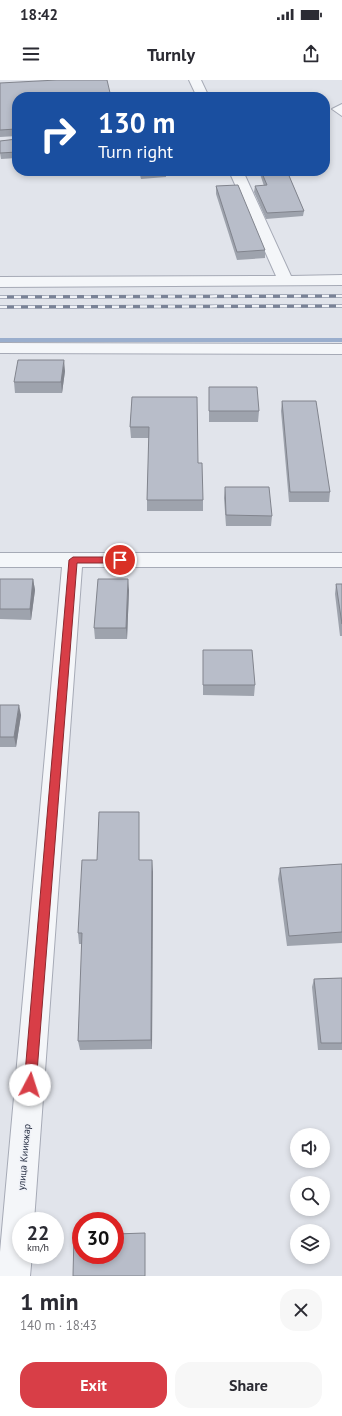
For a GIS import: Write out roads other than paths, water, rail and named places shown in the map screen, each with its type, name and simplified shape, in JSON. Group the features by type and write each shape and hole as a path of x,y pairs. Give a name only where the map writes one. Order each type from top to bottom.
{"street":[{"path":"195,80 201,92"},
{"path":"238,176 286,281"},
{"path":"0,282 342,280"},
{"path":"0,348 342,349"},
{"path":"0,560 342,560"},
{"name":"улица Киикжар","path":"14,1276 73,560"}],"lane":[{"path":"342,108 336,109 342,113"}],"waterway":[{"path":"0,340 342,340"}],"railway":[{"path":"0,297 342,296"},
{"path":"0,307 342,306"}]}
